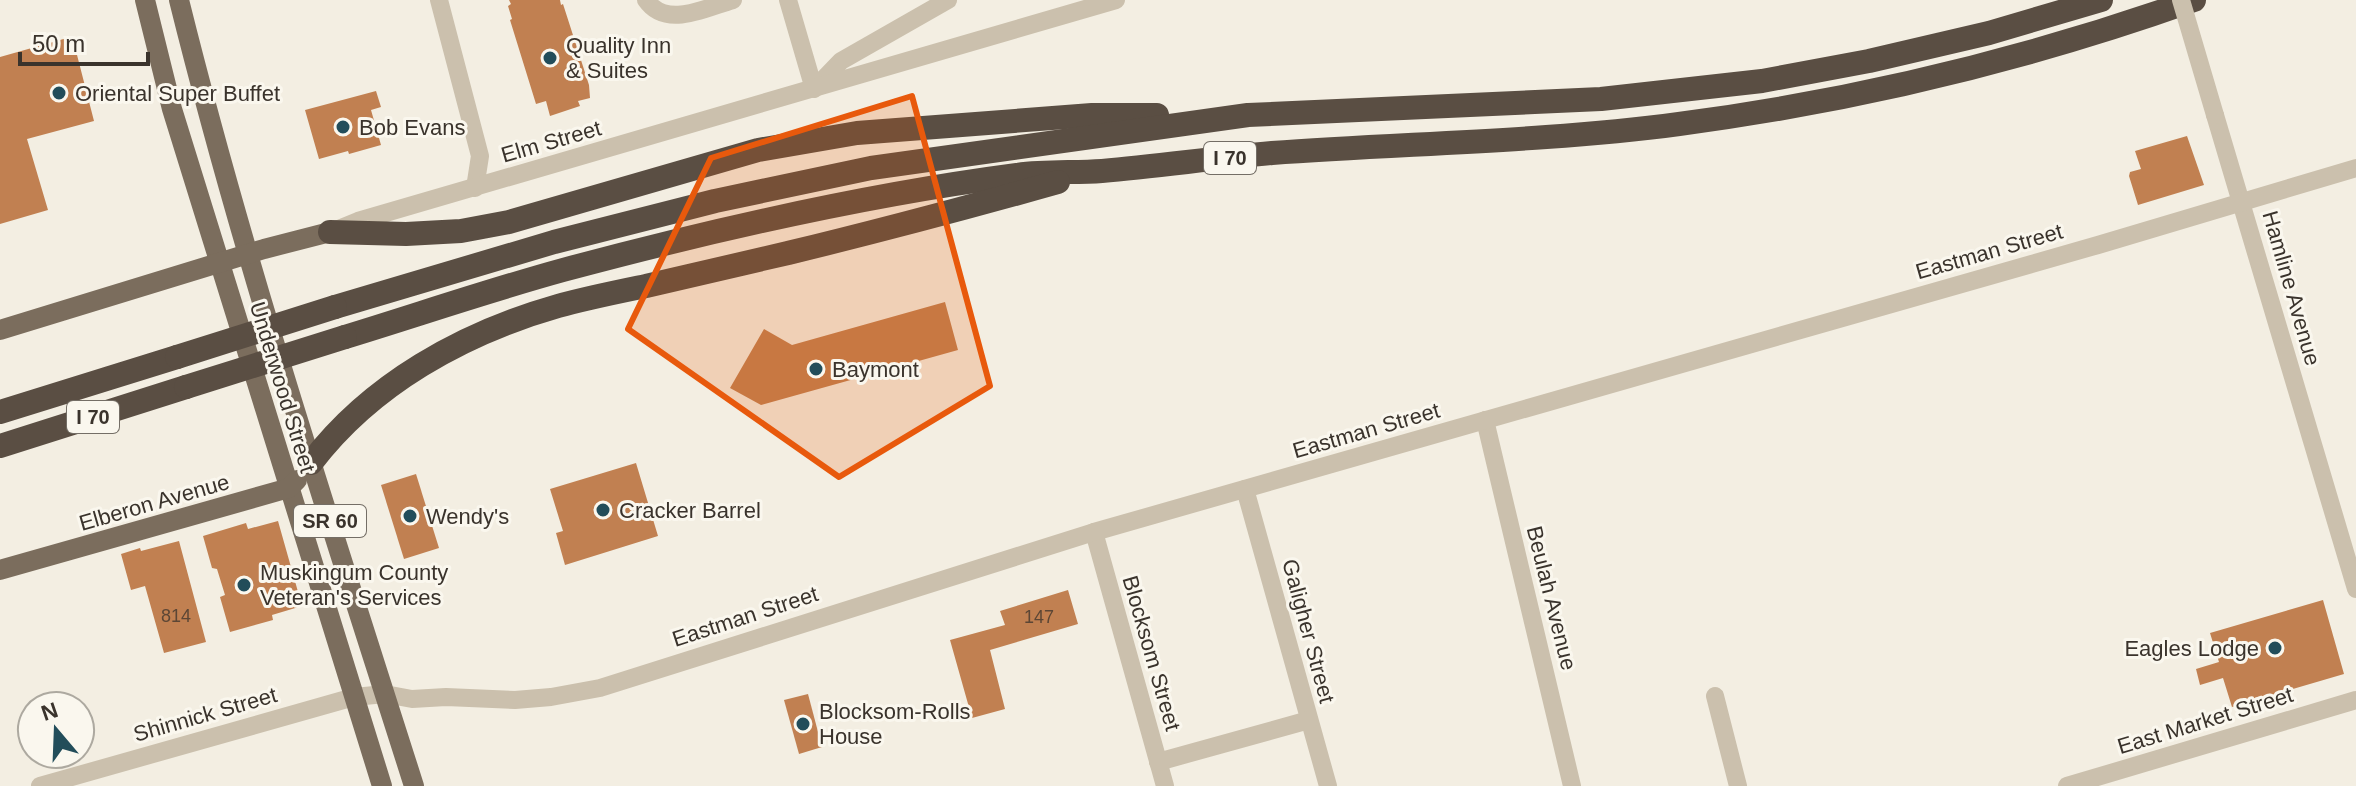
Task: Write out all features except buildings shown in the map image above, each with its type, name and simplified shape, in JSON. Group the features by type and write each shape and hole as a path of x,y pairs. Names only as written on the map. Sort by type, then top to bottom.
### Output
{"highway":[{"name":"I 70","path":"0,412 568,238 715,201 871,168 1248,115 1586,100 1762,81 1869,61 1989,33 2101,0"},
{"name":"I 70","path":"0,446 562,271 754,223 896,193 1008,176 1678,124 1828,100 1984,65 2122,25 2194,0"},
{"path":"330,232 406,234 461,231 509,222 758,150 857,133 1092,115 1248,115"},
{"path":"311,463 330,438 381,393 423,363 491,329 557,306 870,234 1101,171"}],"main road":[{"name":"Underwood Street","path":"145,0 172,109 382,786"},
{"name":"Underwood Street","path":"179,0 247,254 414,786"},
{"name":"Elm Street","path":"0,330 247,254 330,232"},
{"path":"289,488 311,463"},
{"name":"Elberon Avenue","path":"0,570 289,488"}],"street":[{"path":"439,0 480,156 475,188"},
{"path":"646,0 661,14 677,16 733,0"},
{"path":"788,0 814,89 841,61 948,0"},
{"name":"Elm Street","path":"330,232 358,221 1116,0"},
{"name":"Hamline Avenue","path":"2181,0 2356,589"},
{"name":"Eastman Street","path":"385,694 412,699 515,700 600,688 1094,532 2356,168"},
{"name":"Beulah Avenue","path":"1485,420 1572,786"},
{"name":"Galigher Street","path":"1245,489 1328,786"},
{"name":"Blocksom Street","path":"1094,532 1165,786"},
{"name":"Shinnick Street","path":"40,786 354,697 385,694"},
{"path":"1715,696 1738,786"},
{"name":"East Market Street","path":"2067,786 2356,700"},
{"path":"1158,762 1309,720"}],"highlighted area":[{"path":"912,96 990,386 839,477 628,329 711,158"}],"place":[{"name":"Quality Inn & Suites","path":"550,58"},
{"name":"Oriental Super Buffet","path":"59,93"},
{"name":"Bob Evans","path":"343,127"},
{"name":"Baymont","path":"816,369"},
{"name":"Cracker Barrel","path":"603,510"},
{"name":"Wendy's","path":"410,516"},
{"name":"Muskingum County Veteran's Services","path":"244,585"},
{"name":"Eagles Lodge","path":"2275,648"},
{"name":"Blocksom-Rolls House","path":"803,724"}]}
